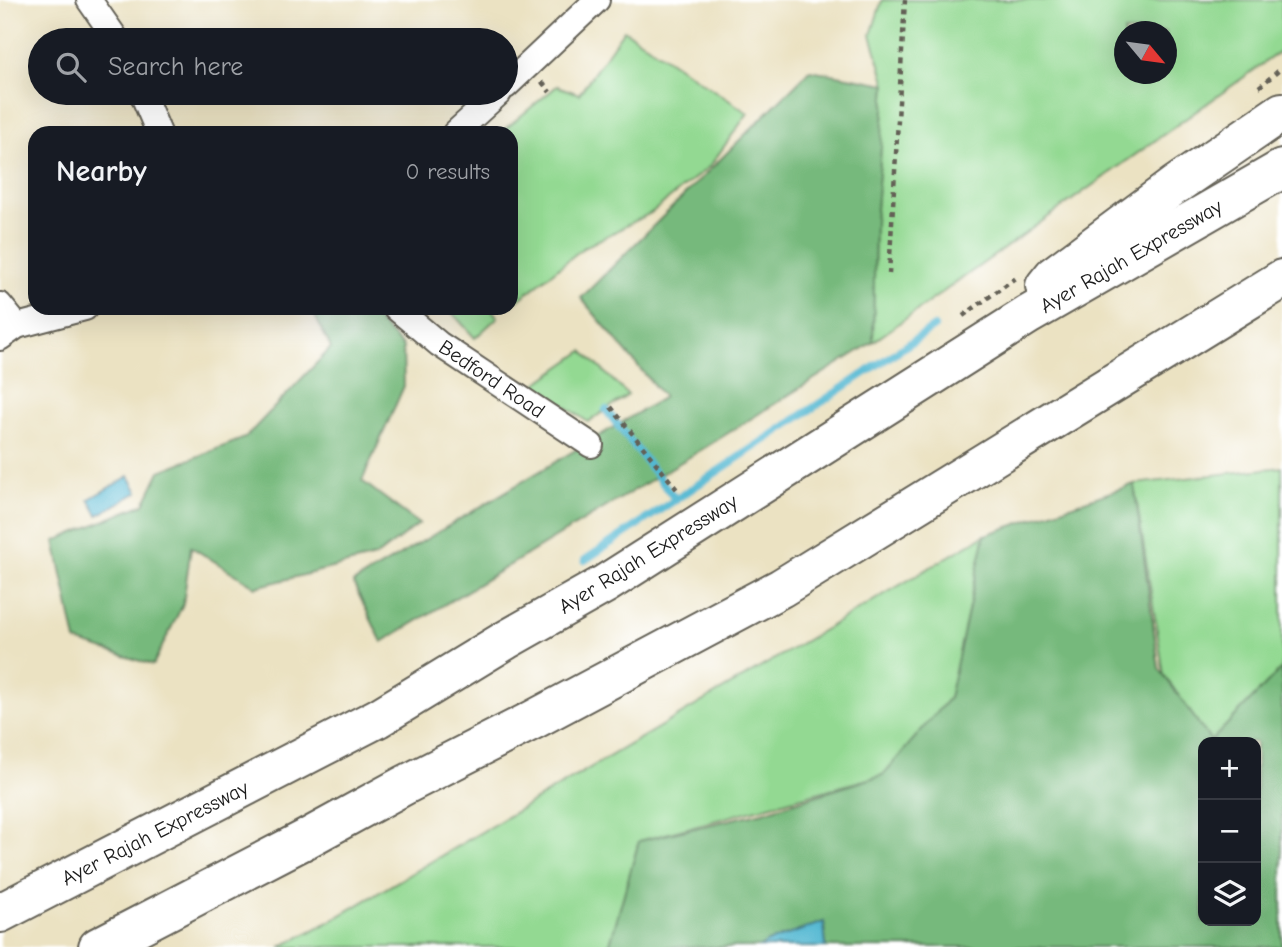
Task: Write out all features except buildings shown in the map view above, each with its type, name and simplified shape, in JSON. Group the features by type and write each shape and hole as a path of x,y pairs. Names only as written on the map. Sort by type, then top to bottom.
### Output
{"highway":[{"path":"1028,315 1053,276 1174,186 1266,103"},
{"name":"Ayer Rajah Expressway","path":"0,914 379,718 506,640 605,584 1028,315 1282,169"},
{"path":"98,947 781,588 1282,279"}],"street":[{"path":"89,0 109,28"},
{"path":"518,75 597,0"},
{"path":"147,105 156,126"},
{"path":"463,126 486,105"},
{"path":"0,305 8,332 63,315"},
{"name":"Bedford Road","path":"404,315 439,344 591,445"}],"path":[{"path":"889,274 905,0"},
{"path":"1266,103 1282,68"},
{"path":"962,317 1017,276"},
{"path":"611,407 679,492"}],"green space":[{"path":"882,0 1282,0 1282,50 873,342 875,222 886,84 871,35"},
{"path":"624,30 748,113 710,166 651,213 583,248 518,300 518,126 508,126 557,86 579,94"},
{"path":"810,70 886,84 875,222 873,342 706,447 382,642 353,583 664,397 581,298"},
{"path":"314,315 372,315 403,347 404,386 362,481 419,524 375,557 256,587 191,547 183,604 153,665 76,641 55,541 144,504 160,471 245,438 331,348"},
{"path":"454,315 496,315 498,317 475,338"},
{"path":"583,351 628,395 588,422 535,385"},
{"path":"1282,467 1282,668 1215,737 1208,737 1164,675 1134,484"},
{"path":"1134,484 1159,668 1208,737 1198,737 1198,926 1261,926 1261,737 1215,737 1282,668 1282,947 826,947 824,922 760,947 609,947 639,841 763,812 883,775 949,698 985,535"},
{"path":"985,535 949,699 883,775 639,841 609,947 280,947 327,923"}],"water":[{"path":"129,476 138,492 98,515 89,499"},
{"path":"824,922 826,947 760,947 768,942"}],"waterway":[{"path":"585,560 934,327"},
{"path":"606,410 676,500"}]}
